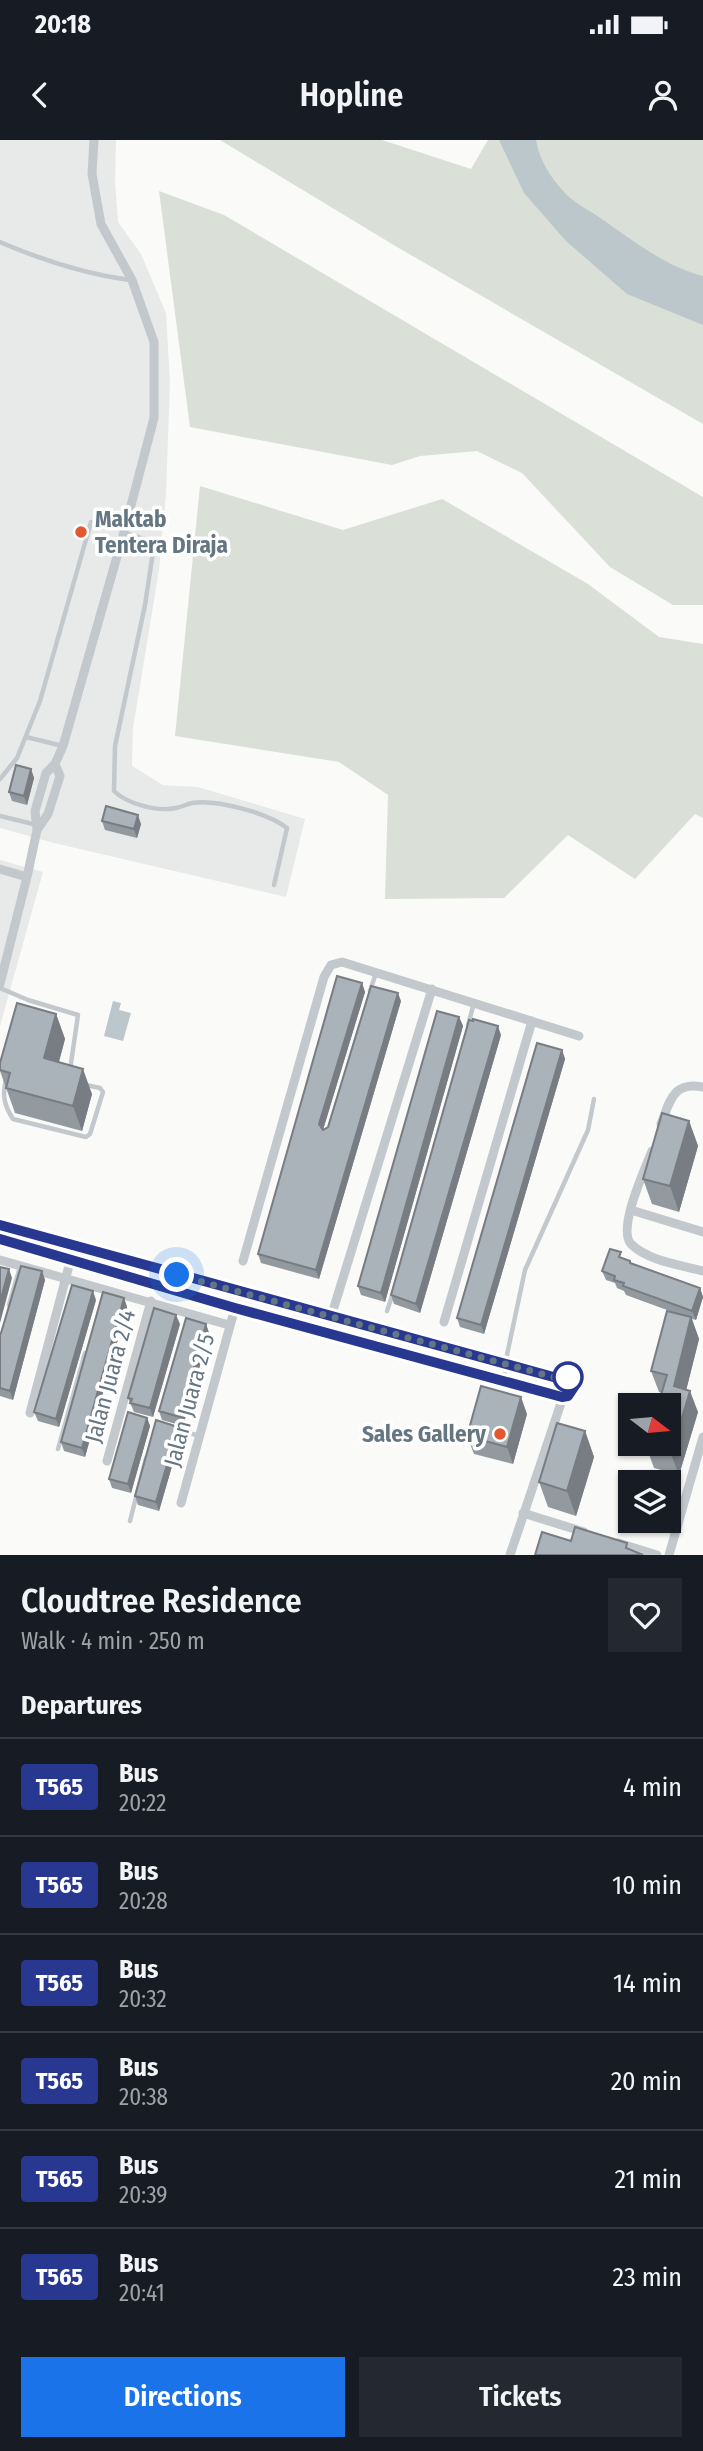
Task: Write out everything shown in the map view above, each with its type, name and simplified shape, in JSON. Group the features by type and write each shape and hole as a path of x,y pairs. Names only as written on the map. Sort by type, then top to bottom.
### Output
{"street":[{"path":"0,986 38,827 35,811 46,773 55,764 63,746 154,418 154,342 132,280 101,224 92,174 94,140"},
{"path":"38,827 48,814 60,776 55,764"},
{"path":"0,869 27,877"},
{"path":"243,1261 324,977 331,965 342,962 579,1036"},
{"path":"331,1317 432,989"},
{"path":"444,1322 532,1021"},
{"path":"703,1087 684,1086 670,1101 631,1210 626,1233 629,1243 642,1252 703,1271"},
{"path":"631,1210 703,1232"},
{"path":"0,1225 557,1378 568,1377 573,1381 572,1392 562,1397 235,1308 0,1238"},
{"path":"30,1413 74,1247"},
{"path":"0,1260 229,1325"},
{"name":"Jalan Juara 2/4","path":"107,1461 151,1301"},
{"name":"Jalan Juara 2/5","path":"181,1503 235,1308"},
{"path":"557,1378 553,1387 558,1396 562,1397"},
{"path":"510,1555 562,1397"},
{"path":"669,1555 703,1437"},
{"path":"523,1513 597,1536"},
{"path":"609,1540 657,1555"}],"lane":[{"path":"0,242 43,260 97,275 132,280"},
{"path":"0,779 17,758 26,737 55,655 91,522"},
{"path":"124,532 147,540 153,552 145,605 114,746 114,791 123,800 148,807 174,809 193,803 220,804 276,819 287,828 274,886"},
{"path":"26,737 63,746"},
{"path":"0,816 38,827"},
{"path":"368,998 376,972"},
{"path":"0,986 29,1000 78,1015 69,1068 72,1074"},
{"path":"25,1013 29,1000"},
{"path":"465,1036 475,1002"},
{"path":"7,1078 3,1091 6,1107 13,1119 86,1137 90,1134 103,1092 100,1088 84,1084"},
{"path":"505,1381 505,1364 525,1270 588,1130 594,1099"},
{"path":"7,1314 20,1266"},
{"path":"100,1302 104,1289"},
{"path":"387,1311 394,1289"},
{"path":"186,1324 189,1313"},
{"path":"58,1449 89,1342"},
{"path":"120,1413 132,1416"},
{"path":"167,1427 201,1436"},
{"path":"130,1521 149,1447"},
{"path":"619,1555 622,1544"}],"shaded area":[{"name":"Maktab Tentera Diraja","path":"0,140 116,140 118,222 141,254 166,313 170,382 166,493 159,570 133,728 132,766 163,785 198,787 305,819 286,897 0,828"},
{"path":"220,140 382,140 471,169 488,140 703,140 703,424 397,247"},
{"path":"499,140 536,140 546,168 559,187 572,199 662,259 703,276 703,325 627,294 566,241 524,193"},
{"path":"159,191 224,215 703,497 703,605 673,605 610,567 522,473 477,451 420,456 392,465 190,427"},
{"path":"200,486 343,530 442,499 588,584 659,637 703,644 703,818 695,814 635,879 568,835 504,898 385,899 388,795 339,762 175,736"},
{"path":"0,860 43,872 0,1026"},
{"path":"113,1001 121,1003 119,1010 131,1013 123,1041 104,1036"}],"building":[{"path":"16,765 31,769 24,796 9,792"},
{"path":"106,806 138,815 134,829 102,821"},
{"path":"337,976 362,983 319,1124 323,1130 328,1127 371,986 398,993 316,1270 258,1254"},
{"path":"17,1003 56,1014 44,1058 83,1069 73,1106 6,1088 10,1073 0,1070 0,1063"},
{"path":"437,1011 459,1017 381,1293 358,1286"},
{"path":"469,1020 498,1026 416,1304 391,1295"},
{"path":"537,1043 562,1050 481,1325 457,1318"},
{"path":"662,1113 689,1121 670,1186 643,1179"},
{"path":"610,1249 621,1252 619,1257 630,1263 700,1288 692,1311 623,1286 624,1283 614,1280 615,1276 602,1271"},
{"path":"21,1266 42,1271 10,1391 0,1388 0,1334"},
{"path":"0,1267 9,1269 0,1302"},
{"path":"72,1285 93,1291 56,1419 34,1412"},
{"path":"103,1292 124,1298 82,1448 61,1442"},
{"path":"154,1308 176,1315 150,1408 130,1403 132,1399 128,1398"},
{"path":"667,1311 691,1317 674,1386 690,1391 681,1421 681,1393 662,1393 667,1375 651,1371"},
{"path":"186,1318 206,1324 180,1417 159,1411"},
{"path":"481,1386 521,1397 507,1447 467,1436"},
{"path":"128,1412 147,1418 128,1484 109,1479"},
{"path":"156,1420 178,1427 156,1502 135,1496"},
{"path":"557,1423 585,1431 567,1491 539,1482"},
{"path":"575,1527 627,1543 626,1548 643,1555 535,1555 542,1532 571,1541"}],"bus line":[{"name":"T565","path":"0,1225 557,1378 568,1377 573,1381 574,1387 568,1396 562,1397 235,1308 0,1239"}],"place":[{"name":"Maktab Tentera Diraja","path":"81,532"},
{"name":"Sales Gallery","path":"500,1434"}],"route":[{"path":"177,1275 557,1378 568,1377"}]}
